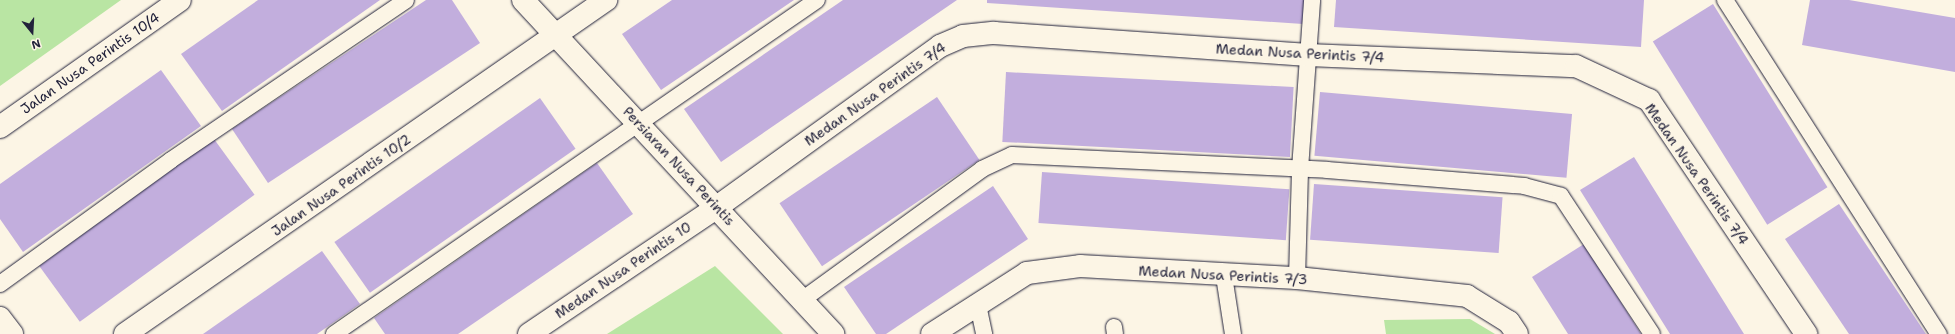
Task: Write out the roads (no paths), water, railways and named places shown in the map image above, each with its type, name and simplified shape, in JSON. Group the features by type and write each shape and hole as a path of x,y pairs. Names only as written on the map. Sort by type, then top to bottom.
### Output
{"street":[{"name":"Jalan Nusa Perintis 10/4","path":"0,127 180,0"},
{"name":"Persiaran Nusa Perintis","path":"523,0 717,207 832,334"},
{"name":"Jalan Nusa Perintis 10/2","path":"125,334 606,0"},
{"name":"Medan Nusa Perintis 7/4","path":"717,207 940,46 963,36 994,33 1308,55 1576,66 1649,100 1806,334"},
{"name":"Medan Nusa Perintis 10","path":"529,334 717,207"},
{"name":"Medan Nusa Perintis 7/3","path":"932,334 1027,273 1080,266 1224,276 1296,278 1467,296 1509,322 1517,334"},
{"path":"0,318 12,334"}],"lane":[{"path":"0,284 171,160 406,0"},
{"path":"334,334 817,0"},
{"path":"1296,278 1300,169 1312,0"},
{"path":"1726,0 1939,334"},
{"path":"802,300 982,169 1012,155 1300,169 1524,186 1562,196 1652,334"},
{"path":"1224,276 1233,334"},
{"path":"978,305 984,334"}]}
